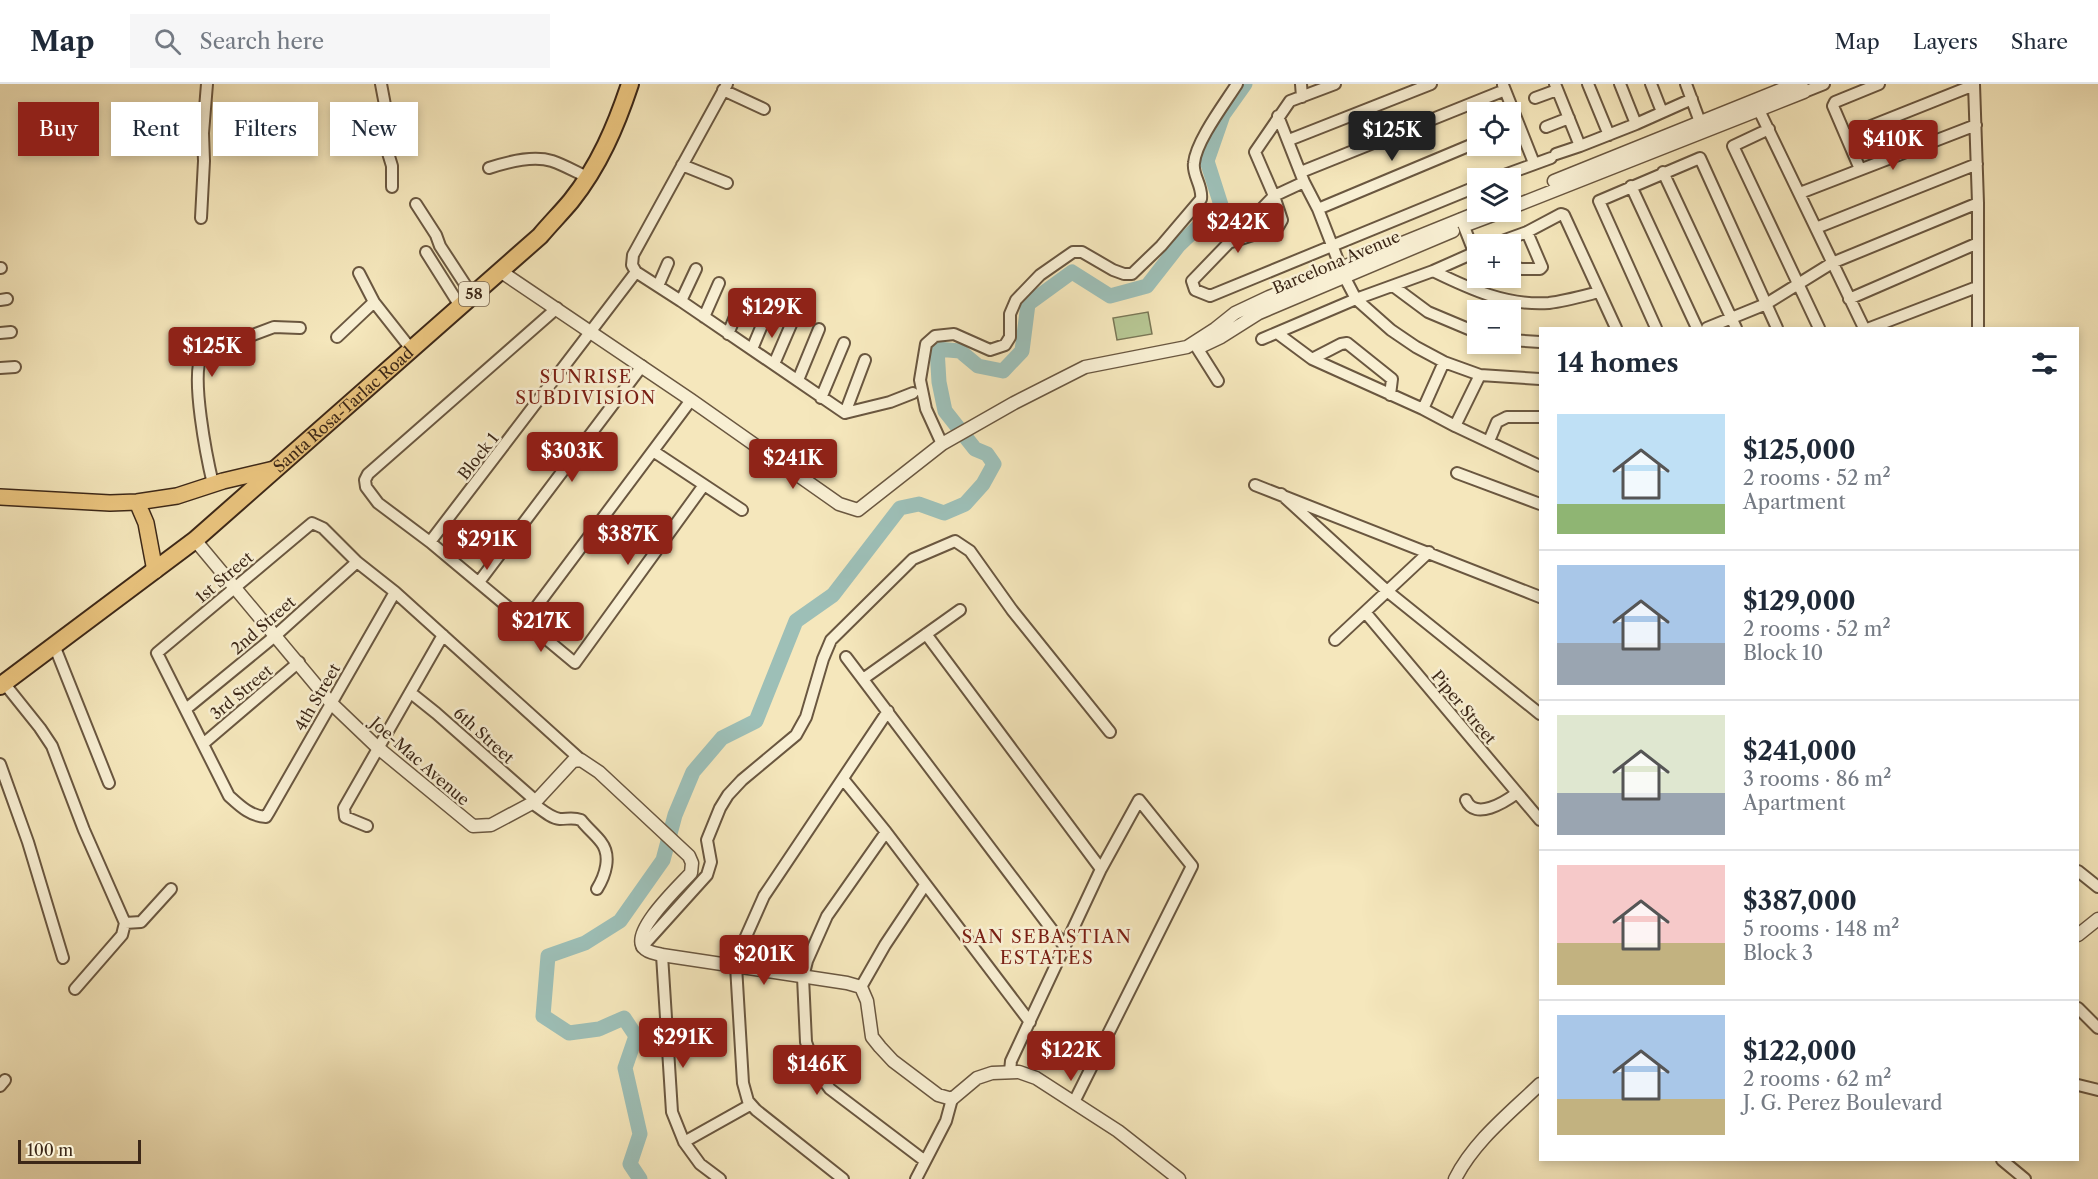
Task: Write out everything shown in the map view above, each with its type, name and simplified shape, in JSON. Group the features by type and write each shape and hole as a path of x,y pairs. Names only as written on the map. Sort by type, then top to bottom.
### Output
{"highway":[{"name":"Santa Rosa-Tarlac Road","path":"2,685 195,540 540,236 572,200 598,161 620,115 630,84"}],"main road":[{"path":"0,497 110,503 137,502 177,496 213,484 274,469"},
{"path":"137,502 146,523 155,571"}],"street":[{"path":"201,218 203,133 207,84"},
{"path":"381,84 393,187"},
{"path":"945,442 926,409 920,380 926,344 935,336 954,334 990,350 1005,345 1010,337 1010,314 1016,300 1040,275 1073,252 1082,252 1124,274 1132,273 1161,246 1201,199 1202,190 1193,165 1197,149 1238,84"},
{"path":"1301,84 1302,97"},
{"path":"1229,243 1278,227 1282,220 1255,152 1290,101 1335,84"},
{"path":"1289,140 1431,84"},
{"path":"1588,84 1609,135"},
{"path":"1620,84 1636,124"},
{"path":"1651,84 1662,112"},
{"path":"1686,84 1700,123"},
{"path":"1521,203 1800,87 1824,84"},
{"path":"1860,169 1833,104 1879,84"},
{"path":"1846,136 1974,84 1978,203 1977,327"},
{"path":"764,109 725,87 633,255 632,265 636,272 845,413 890,402 913,393"},
{"path":"1467,190 1210,296 1195,290 1192,280 1274,196 1303,177 1504,87 1508,102"},
{"path":"1535,98 1556,87 1580,146"},
{"path":"1521,168 1609,135 1692,99"},
{"path":"1521,195 1700,123 1757,105"},
{"path":"1757,105 1863,327"},
{"path":"1278,116 1342,271 1356,299 1391,330 1444,362 1480,375 1539,379"},
{"path":"1546,127 1569,118"},
{"path":"1800,193 1976,125"},
{"path":"1768,129 1733,146 1819,327"},
{"path":"1521,138 1534,163"},
{"path":"1318,209 1467,147"},
{"path":"1656,327 1599,204 1601,198 1700,158 1777,327"},
{"path":"489,168 506,163 539,159 551,161 587,177"},
{"path":"1816,228 1977,164"},
{"path":"682,165 727,183"},
{"path":"1663,172 1736,327"},
{"path":"1630,186 1697,327"},
{"path":"1709,327 1766,304 1832,264 1978,203"},
{"path":"416,204 436,235 466,301"},
{"path":"1521,234 1561,214 1564,215 1599,292 1612,327"},
{"name":"Barcelona Avenue","path":"1463,222 1467,220"},
{"name":"Barcelona Avenue","path":"691,400 839,504 858,510 945,442 1014,403 1069,376 1095,365 1193,346 1218,333 1235,313 1467,221"},
{"path":"1463,222 1468,234"},
{"path":"1521,269 1542,267 1527,232"},
{"path":"1849,299 1978,243"},
{"path":"426,252 466,301"},
{"path":"1262,339 1467,256"},
{"path":"658,286 668,263"},
{"path":"681,301 696,269"},
{"path":"500,271 691,400 525,622"},
{"path":"1433,271 1495,298 1522,302 1549,303 1599,292"},
{"name":"Block 1","path":"430,542 636,272"},
{"path":"359,273 374,302 411,349"},
{"path":"704,317 719,283"},
{"path":"1393,286 1428,312 1467,328"},
{"path":"1873,327 1977,287"},
{"path":"728,334 743,297"},
{"path":"337,337 374,302"},
{"path":"557,308 368,474 365,480 366,487 378,503 430,542 576,663 704,485"},
{"path":"753,349 765,318"},
{"path":"774,364 793,320"},
{"path":"213,484 204,445 198,374 199,359 202,354 274,327 300,328"},
{"path":"798,380 819,329"},
{"path":"1277,333 1312,359 1423,409 1539,465"},
{"path":"1521,341 1539,342"},
{"path":"821,398 844,343"},
{"path":"1312,359 1347,343 1392,379 1390,395"},
{"path":"1193,346 1218,381"},
{"path":"845,413 865,360"},
{"path":"1423,409 1444,362"},
{"path":"479,582 642,366"},
{"path":"0,368 15,367"},
{"path":"1455,426 1480,375"},
{"path":"1489,441 1497,422 1507,417 1539,417"},
{"path":"653,451 742,510"},
{"path":"1526,458 1539,457"},
{"path":"1457,473 1539,504"},
{"path":"1256,485 1539,597"},
{"path":"1281,494 1386,591 1539,713"},
{"name":"1st Street","path":"186,709 157,653 310,524 323,528 357,562"},
{"name":"Joe-Mac Avenue","path":"195,540 331,703 378,747 473,826 491,825 534,802 573,761 581,760"},
{"path":"642,946 707,875 711,862 707,840 728,795 742,780 796,735 806,717 831,640 855,619 913,559 955,542 970,551 1012,610 1110,732"},
{"path":"1335,640 1429,552"},
{"path":"357,562 395,592 581,760 600,772 689,856 692,863 691,873 646,925 641,939 642,946 662,955 861,987"},
{"name":"2nd Street","path":"186,709 275,636 357,562"},
{"name":"4th Street","path":"203,744 229,796 242,808 255,815 266,817 395,592"},
{"path":"863,679 960,610"},
{"name":"Piper Street","path":"1365,612 1539,819"},
{"path":"926,634 1101,869"},
{"path":"367,826 345,817 344,807 443,635"},
{"path":"54,645 109,783"},
{"path":"846,657 1065,947"},
{"name":"3rd Street","path":"203,744 299,662"},
{"path":"2,685 40,728 52,746 84,830 125,922 122,935 75,989"},
{"name":"6th Street","path":"411,693 453,727 553,817 581,820 603,844 607,859 605,875 597,889"},
{"path":"186,709 203,744"},
{"path":"843,1179 750,1105 743,1083 736,966 740,950 764,896 888,711"},
{"path":"0,764 28,842 63,958"},
{"path":"843,779 1030,1022"},
{"path":"1466,800 1468,805 1474,809 1483,809 1506,802 1517,793"},
{"path":"1010,1071 1011,1061 1101,869 1139,800 1192,866 1074,1102"},
{"path":"886,832 827,916 807,961 803,977 806,1042 816,1070 830,1089 925,1161"},
{"path":"2079,872 2098,887"},
{"path":"861,987 885,945 925,885"},
{"path":"125,922 141,922 171,889"},
{"path":"2079,934 2098,919"},
{"path":"662,955 672,1112 684,1142 700,1164 720,1179"},
{"path":"861,987 867,1001 872,1036 880,1047 894,1061 938,1095 952,1099"},
{"path":"2079,1009 2098,1028"},
{"path":"916,1179 946,1121 952,1099 977,1077 1010,1071 1036,1078 1074,1102 1140,1146 1179,1179"},
{"path":"1455,1179 1463,1163 1479,1144 1539,1085"},
{"path":"2079,1085 2098,1090"},
{"path":"684,1142 750,1105"},
{"path":"2003,1161 2025,1179"}],"green space":[{"path":"1148,312 1152,334 1117,340 1113,318"}],"waterway":[{"path":"640,1179 630,1164 640,1134 625,1068 636,1036 624,1018 599,1029 569,1033 543,1016 548,956 585,943 620,921 663,860 675,815 693,772 722,738 756,721 796,621 833,595 900,508 919,504 944,513 965,504 983,484 994,464 987,454 975,449 945,411 939,382 937,349 960,351 978,366 1003,371 1022,351 1028,304 1072,272 1110,296 1147,286 1179,245 1221,205 1207,161 1223,115 1245,84"}],"district":[{"name":"SUNRISE SUBDIVISION","path":"586,387"},
{"name":"SAN SEBASTIAN ESTATES","path":"1047,947"}]}
